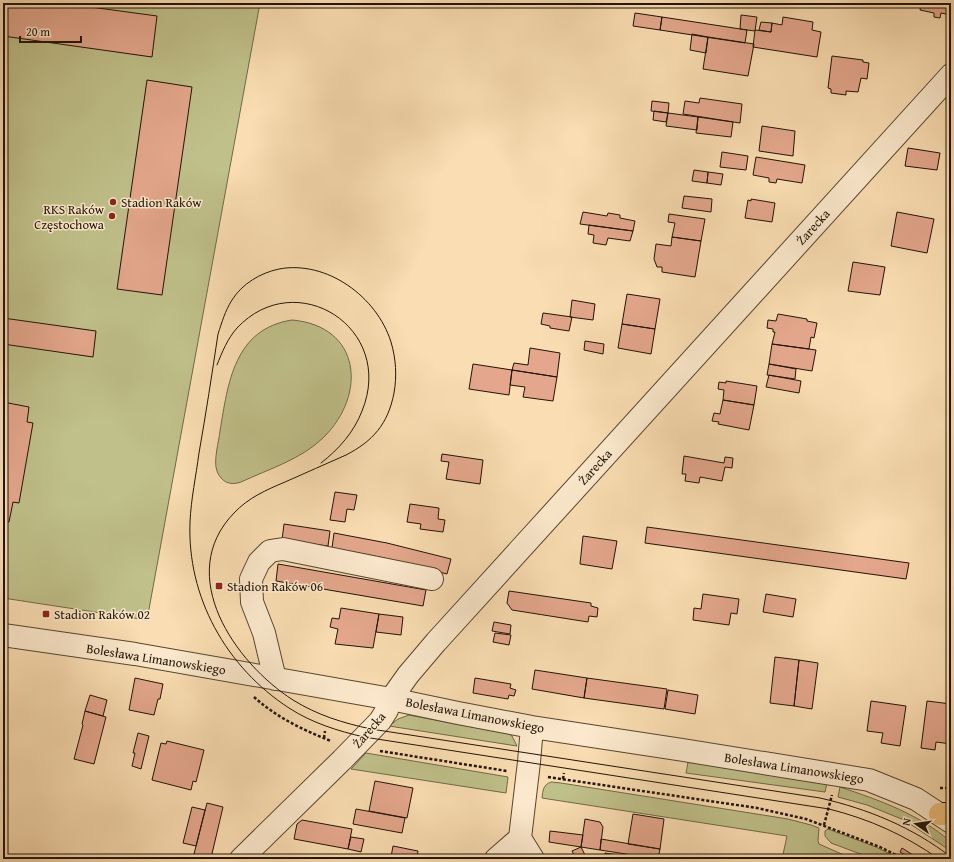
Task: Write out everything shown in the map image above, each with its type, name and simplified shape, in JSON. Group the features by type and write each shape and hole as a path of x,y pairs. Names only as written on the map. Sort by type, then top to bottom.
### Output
{"street":[{"name":"Żarecka","path":"241,859 380,721 387,710 391,698 436,642 951,75"},
{"path":"275,679 264,633 252,602 251,579 259,562 270,551 283,549 432,579"},
{"name":"Bolesława Limanowskiego","path":"3,635 135,654 391,698 532,727 869,780 916,799 947,817"},
{"path":"532,727 520,838 532,859"},
{"path":"496,859 520,838"}],"path":[{"path":"253,696 291,723 336,742"},
{"path":"324,738 325,731"},
{"path":"379,751 509,771"},
{"path":"563,779 564,773"},
{"path":"544,776 757,808 806,819 880,846 904,859"}],"green space":[{"name":"RKS Raków Częstochowa","path":"3,3 260,3 147,620 3,598"},
{"path":"292,320 315,325 332,335 344,348 350,365 351,383 347,401 338,420 324,437 315,445 285,463 241,482 233,484 226,482 221,478 217,471 216,457 226,395 237,361 246,346 257,334 273,325"},
{"path":"409,715 509,734 512,736 517,746 389,726 398,719"},
{"path":"366,753 508,777 506,793 351,769"},
{"path":"688,762 827,783 825,792 686,773"},
{"path":"551,782 788,819 819,828 819,844 853,859 782,859 787,836 542,798 545,786"},
{"path":"840,787 884,803 926,823 951,842 951,851 904,820 867,805 838,797"},
{"path":"828,829 876,847 900,859 874,859 831,843 825,836 825,831"}],"building":[{"path":"3,3 61,3 157,16 152,57 3,36"},
{"path":"921,3 951,3 951,15 941,13 940,18 934,17 934,13 920,10"},
{"path":"635,13 662,17 660,30 633,26"},
{"path":"741,15 757,17 755,31 740,29"},
{"path":"662,17 747,30 745,43 660,30"},
{"path":"783,17 813,22 812,30 821,32 817,57 753,47 755,30 771,32 772,23 782,25"},
{"path":"761,22 772,23 771,32 759,30"},
{"path":"692,34 708,37 706,53 690,50"},
{"path":"708,37 754,44 748,76 703,69"},
{"path":"832,56 863,60 863,62 869,63 867,79 861,78 858,92 846,91 846,95 831,93 831,89 828,88"},
{"path":"147,80 192,87 162,295 117,289"},
{"path":"700,98 742,104 740,123 683,114 685,101 699,103"},
{"path":"652,101 669,103 668,113 651,111"},
{"path":"654,111 668,113 666,122 653,120"},
{"path":"668,113 698,117 697,130 666,126"},
{"path":"698,117 733,122 731,137 696,133"},
{"path":"762,126 795,131 793,156 759,151"},
{"path":"908,148 940,153 937,170 905,166"},
{"path":"722,152 748,156 746,170 720,167"},
{"path":"756,157 805,165 802,183 777,179 776,183 769,182 769,178 753,175"},
{"path":"694,170 708,172 707,183 692,181"},
{"path":"708,172 723,174 721,185 707,183"},
{"path":"684,196 712,199 711,212 682,208"},
{"path":"751,199 775,203 772,222 745,218 748,200 751,201"},
{"path":"583,212 607,216 608,213 620,215 620,218 635,221 633,231 580,224"},
{"path":"897,212 934,219 927,253 891,246"},
{"path":"669,214 705,219 701,241 672,237 675,223 668,222"},
{"path":"589,225 633,231 630,241 608,238 606,245 593,243 594,235 588,234"},
{"path":"672,237 701,241 695,277 662,272 662,267 657,267 654,259 656,244 671,246"},
{"path":"853,262 885,267 880,295 848,291"},
{"path":"627,294 660,299 655,329 622,324"},
{"path":"572,300 595,304 593,320 570,317"},
{"path":"543,313 572,317 569,331 550,328 550,326 541,324"},
{"path":"778,314 807,319 807,321 817,323 814,338 811,337 809,349 772,344 775,332 773,332 773,329 767,328 768,320 776,321"},
{"path":"3,318 96,331 93,357 3,344"},
{"path":"622,324 655,329 651,354 618,348"},
{"path":"585,341 604,344 603,354 584,350"},
{"path":"772,344 816,350 812,371 769,364"},
{"path":"530,348 560,353 557,377 512,370 514,363 528,365"},
{"path":"473,364 512,370 509,395 469,389"},
{"path":"769,364 796,369 795,379 767,375"},
{"path":"512,370 557,377 553,401 523,397 525,387 510,385"},
{"path":"769,375 801,381 799,393 766,387"},
{"path":"726,381 757,386 754,405 723,400 724,390 718,389 719,382 726,383"},
{"path":"723,400 754,405 749,430 718,424 719,422 712,421 714,413 720,414"},
{"path":"3,402 29,407 27,422 33,423 19,503 13,502 9,522 3,521"},
{"path":"442,454 483,460 480,484 446,479 449,462 441,461"},
{"path":"684,456 724,463 725,457 733,458 732,468 725,467 722,481 700,477 699,483 685,481 686,474 682,474"},
{"path":"335,492 357,495 354,510 347,509 345,522 330,520"},
{"path":"410,504 439,508 438,519 445,520 443,532 420,529 421,524 407,522"},
{"path":"284,524 330,531 328,546 282,540"},
{"path":"647,527 909,563 906,579 645,543"},
{"path":"334,533 387,543 451,559 447,574 384,558 332,548"},
{"path":"583,536 617,541 612,569 580,564"},
{"path":"278,564 426,590 423,606 276,581"},
{"path":"509,591 591,603 591,606 598,608 597,617 589,616 588,622 512,610 507,603"},
{"path":"703,594 739,599 737,614 731,613 729,625 693,620 694,608 701,609"},
{"path":"766,594 796,599 793,617 763,612"},
{"path":"341,608 379,614 373,648 335,644 338,629 330,627 332,618 339,619"},
{"path":"379,614 403,617 401,635 376,632"},
{"path":"494,622 511,625 510,634 492,631"},
{"path":"495,633 511,635 509,645 493,642"},
{"path":"775,657 799,660 794,706 770,703"},
{"path":"799,660 818,663 812,709 794,706"},
{"path":"535,670 587,678 584,698 532,689"},
{"path":"135,678 163,684 160,699 158,699 154,715 129,710"},
{"path":"475,678 511,684 510,688 516,690 514,696 509,695 508,699 473,693"},
{"path":"587,678 667,689 664,709 584,698"},
{"path":"668,690 698,695 695,714 665,709"},
{"path":"90,695 107,700 103,716 85,711"},
{"path":"871,701 906,706 900,746 881,743 883,733 867,731"},
{"path":"927,701 951,704 951,744 936,742 935,750 921,748"},
{"path":"85,711 106,717 94,764 74,759"},
{"path":"138,733 149,736 141,769 132,766 135,753 133,753"},
{"path":"167,741 204,750 196,782 193,781 191,790 152,780 161,743 166,744"},
{"path":"375,781 413,788 407,818 369,811"},
{"path":"207,803 223,807 211,858 194,854"},
{"path":"192,807 205,810 196,846 183,843"},
{"path":"356,809 405,818 402,833 353,824"},
{"path":"633,814 664,819 660,849 628,844"},
{"path":"585,819 600,822 603,827 600,850 581,847"},
{"path":"302,820 352,829 348,849 294,839 297,824"},
{"path":"550,831 583,835 581,847 549,842"},
{"path":"351,837 364,839 361,852 348,849"},
{"path":"601,839 660,849 658,859 600,850"},
{"path":"393,846 418,851 417,859 391,857"},
{"path":"581,847 587,859 568,858 574,855 572,851"},
{"path":"902,848 913,855 911,858 900,852"},
{"path":"605,853 642,859 604,859"}],"tram line":[{"path":"939,859 900,835 872,823 829,809 364,737 335,729 307,718 289,708 267,691 247,672 229,651 215,628 203,603 195,577 191,550 191,505 218,334 227,308 236,294 246,284 258,276 279,269 297,268 315,270 332,276 348,285 374,310 384,326 391,342 396,368 394,393 388,414 378,430 364,444 346,455 271,488 251,499 234,513 217,537 210,563 211,590 219,616 233,641 251,664 271,684 293,700 311,710 340,721 371,729 838,802 889,820 921,837 951,857"},
{"path":"217,365 223,350 237,328 261,310 286,303 311,305 334,315 353,332 365,354 369,381 362,411 355,426 345,440 321,463"}],"place":[{"name":"Stadion Raków","path":"113,202"},
{"name":"RKS Raków Częstochowa","path":"112,216"},
{"name":"Stadion Raków 06","path":"219,586"},
{"name":"Stadion Raków 02","path":"46,614"}]}
